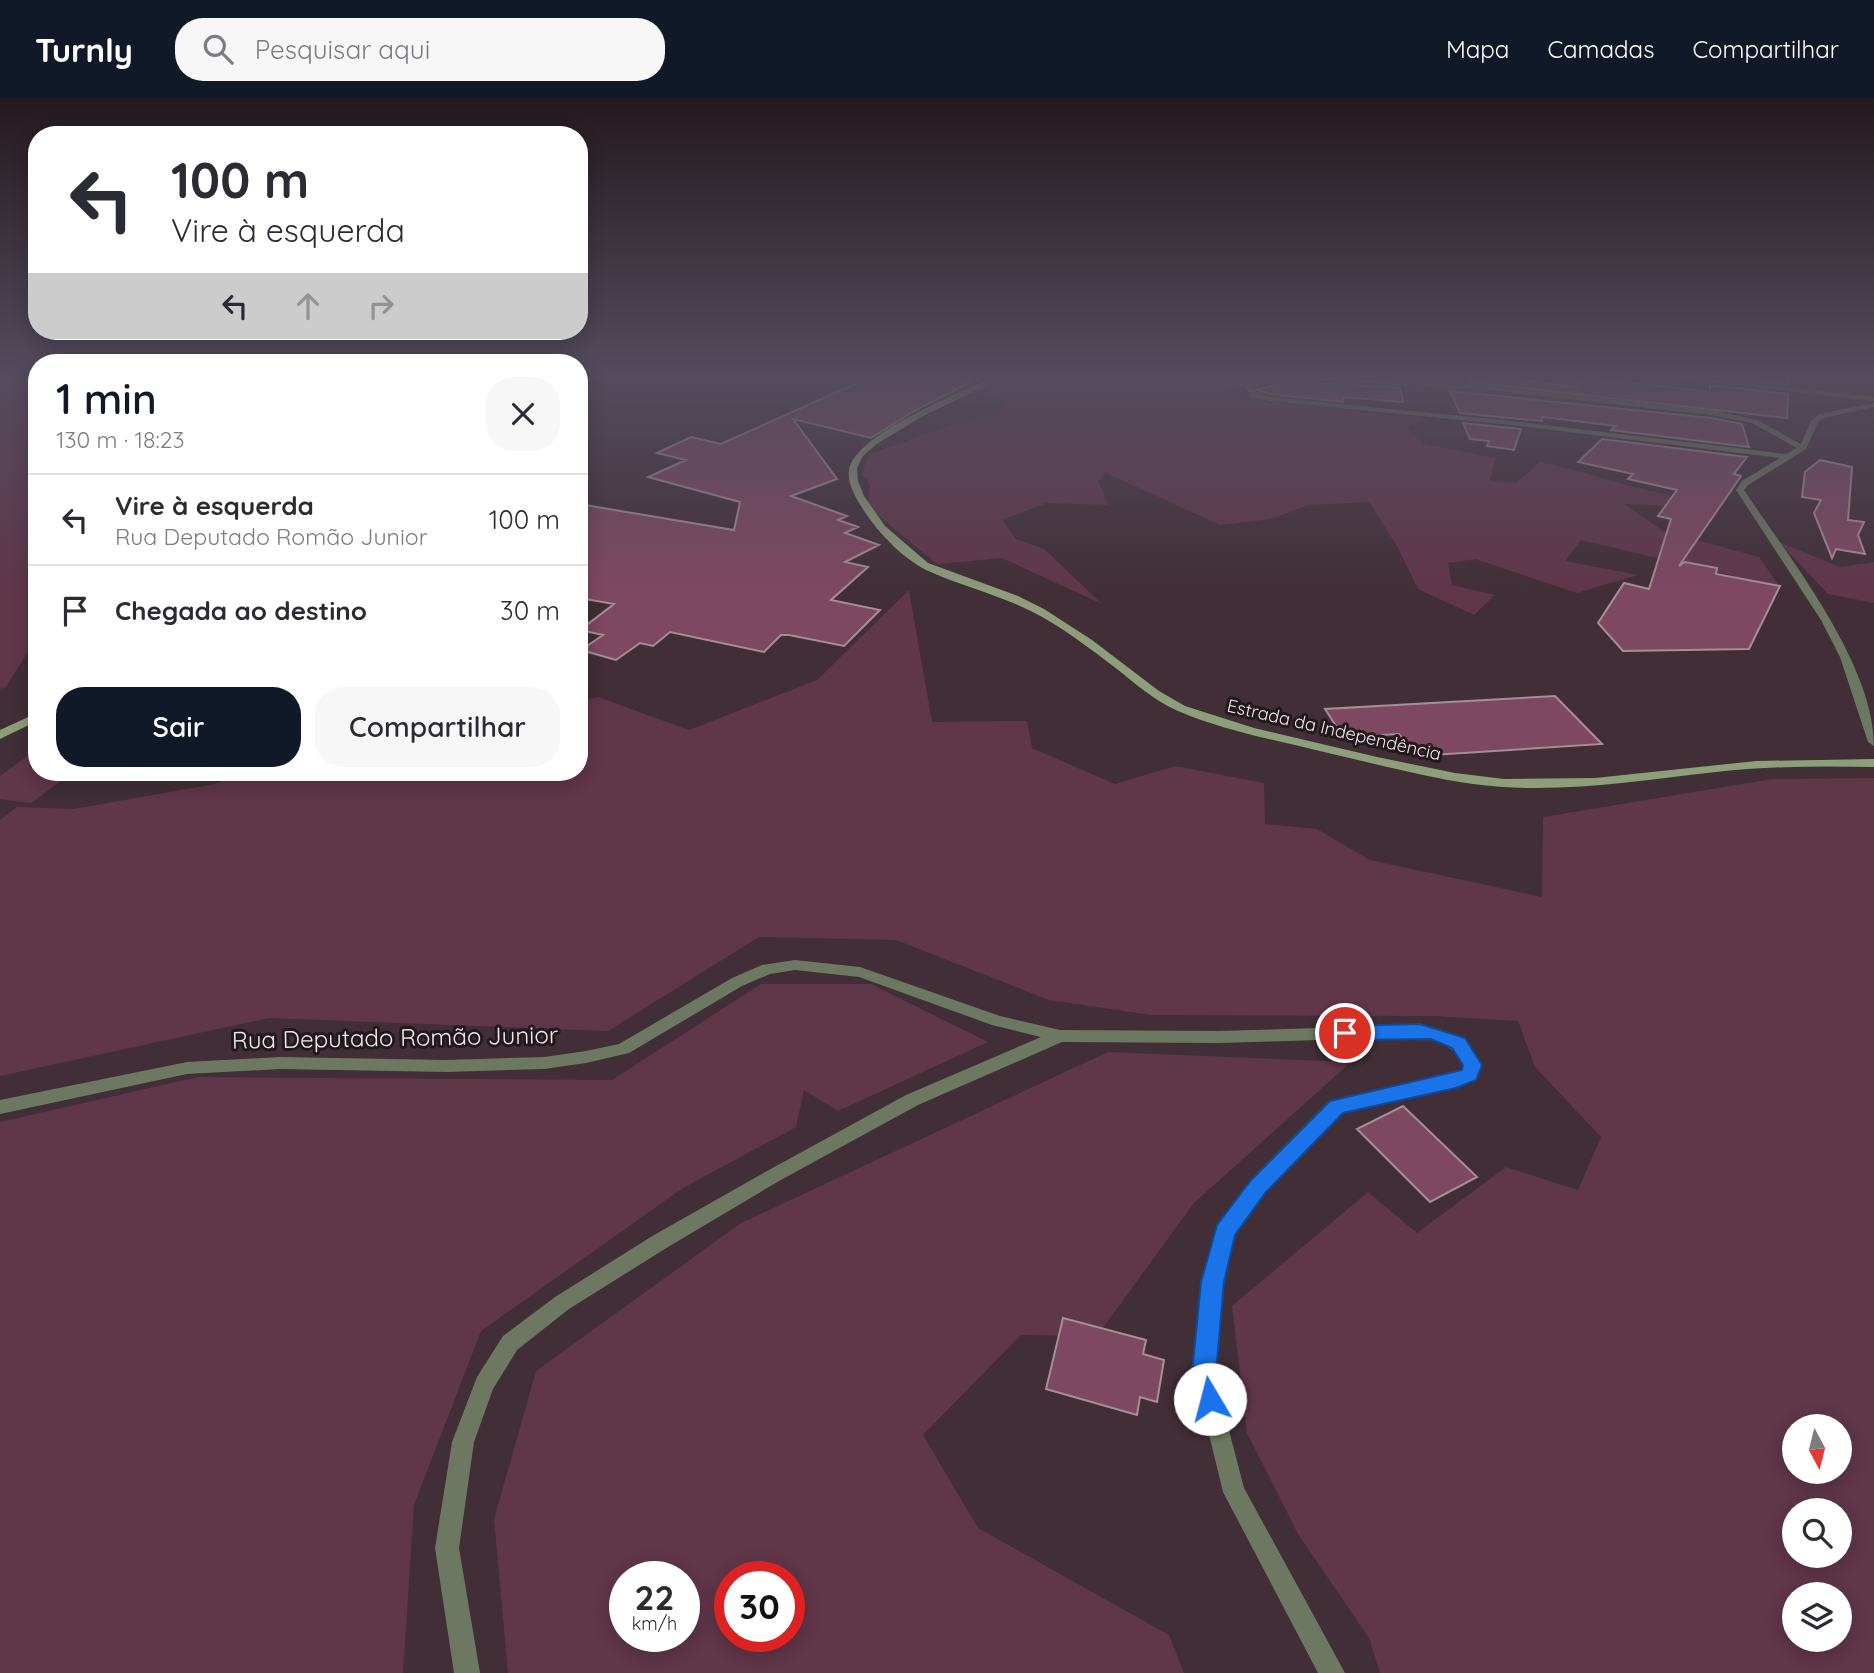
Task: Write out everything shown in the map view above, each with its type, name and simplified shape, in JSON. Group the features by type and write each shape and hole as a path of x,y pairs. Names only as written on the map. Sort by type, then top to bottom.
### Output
{"street":[{"name":"Estrada da Independência","path":"869,448 854,463 852,482 859,498 866,511 928,567 989,588 1040,611 1115,662 1156,695 1179,707 1260,734 1380,762 1475,780 1513,784 1591,782 1793,762 1874,763"},
{"path":"1714,448 1784,456"},
{"path":"1802,448 1745,482 1740,490 1826,620 1845,657 1874,742"},
{"path":"0,735 28,721"},
{"name":"Rua Deputado Romão Junior","path":"0,1107 187,1068 280,1063 447,1066 544,1063 586,1057 623,1049 737,982 767,970 794,965 860,972 998,1021 1060,1036 1219,1037 1420,1031 1458,1043 1473,1065 1470,1074 1456,1080 1337,1107 1259,1186 1225,1231 1213,1282 1204,1373 1234,1492 1332,1673"},
{"path":"467,1673 447,1548 463,1442 484,1384 510,1343 562,1303 773,1176 912,1100 1060,1036"}],"shaded area":[{"path":"0,448 28,448 28,652 6,687 0,689"},
{"path":"888,448 1442,448 1495,458 1490,481 1516,483 1540,462 1670,495 1674,506 1625,504 1663,531 1759,557 1780,587 1581,540 1565,561 1638,575 1577,593 1476,559 1448,563 1452,585 1495,595 1474,615 1418,589 1397,546 1369,502 1307,505 1272,519 1220,525 1106,473 1098,481 1108,505 1047,503 1002,520 1016,539 1044,549 1102,604 1002,558 937,564 868,507 870,486 867,477 860,476 870,454"},
{"path":"1779,542 1840,567 1874,562 1874,603 1828,594"},
{"path":"909,590 932,722 1027,721 1032,748 1115,784 1175,766 1264,783 1265,824 1317,829 1370,860 1542,897 1543,817 1772,779 1874,778 1874,1673 1380,1673 1369,1638 1298,1534 1247,1433 1232,1306 1368,1192 1417,1233 1506,1167 1578,1190 1601,1137 1535,1067 1518,1021 1434,1016 1151,1015 1049,1000 896,940 759,937 608,1031 269,1018 0,1076 0,820 17,807 73,809 224,781 588,781 588,700 598,697 689,730 817,680"},
{"path":"28,756 28,781 61,781 31,803 0,799 0,776"},
{"path":"761,984 871,984 988,1042 838,1111 804,1090 796,1127 683,1188 481,1331 414,1505 403,1673 0,1673 0,1122 198,1077 612,1080"},
{"path":"1108,1052 1351,1062 1194,1203 1097,1336 1021,1335 923,1435 978,1528 1169,1635 1184,1673 508,1673 494,1519 536,1371 741,1223"}],"building":[{"path":"669,448 814,448 837,479 791,496 847,516 838,520 858,527 845,533 879,545 845,562 868,567 831,600 880,610 844,646 781,635 764,652 670,632 653,646 640,643 616,660 588,652 588,645 603,635 588,632 588,624 614,604 588,600 588,506 734,530 740,502 648,477 686,460 657,453"},
{"path":"1593,448 1670,448 1747,457 1734,474 1741,476 1679,566 1685,562 1717,568 1716,574 1780,586 1749,649 1623,651 1598,623 1624,583 1649,589 1671,519 1658,516 1677,490 1628,479 1633,474 1578,462"},
{"path":"1820,460 1852,467 1848,520 1864,522 1858,535 1865,554 1836,549 1832,558 1814,513 1821,500 1802,497 1805,472"},
{"path":"1555,696 1602,744 1416,756 1399,734 1343,737 1325,709"},
{"path":"1403,1106 1477,1177 1430,1202 1357,1129"},
{"path":"1063,1318 1146,1340 1143,1354 1164,1360 1157,1402 1140,1397 1137,1415 1046,1389"}],"route":[{"path":"1210,1399 1204,1373 1213,1282 1225,1231 1259,1186 1337,1107 1456,1080 1470,1074 1473,1065 1468,1053 1458,1043 1434,1033 1345,1033"}]}
